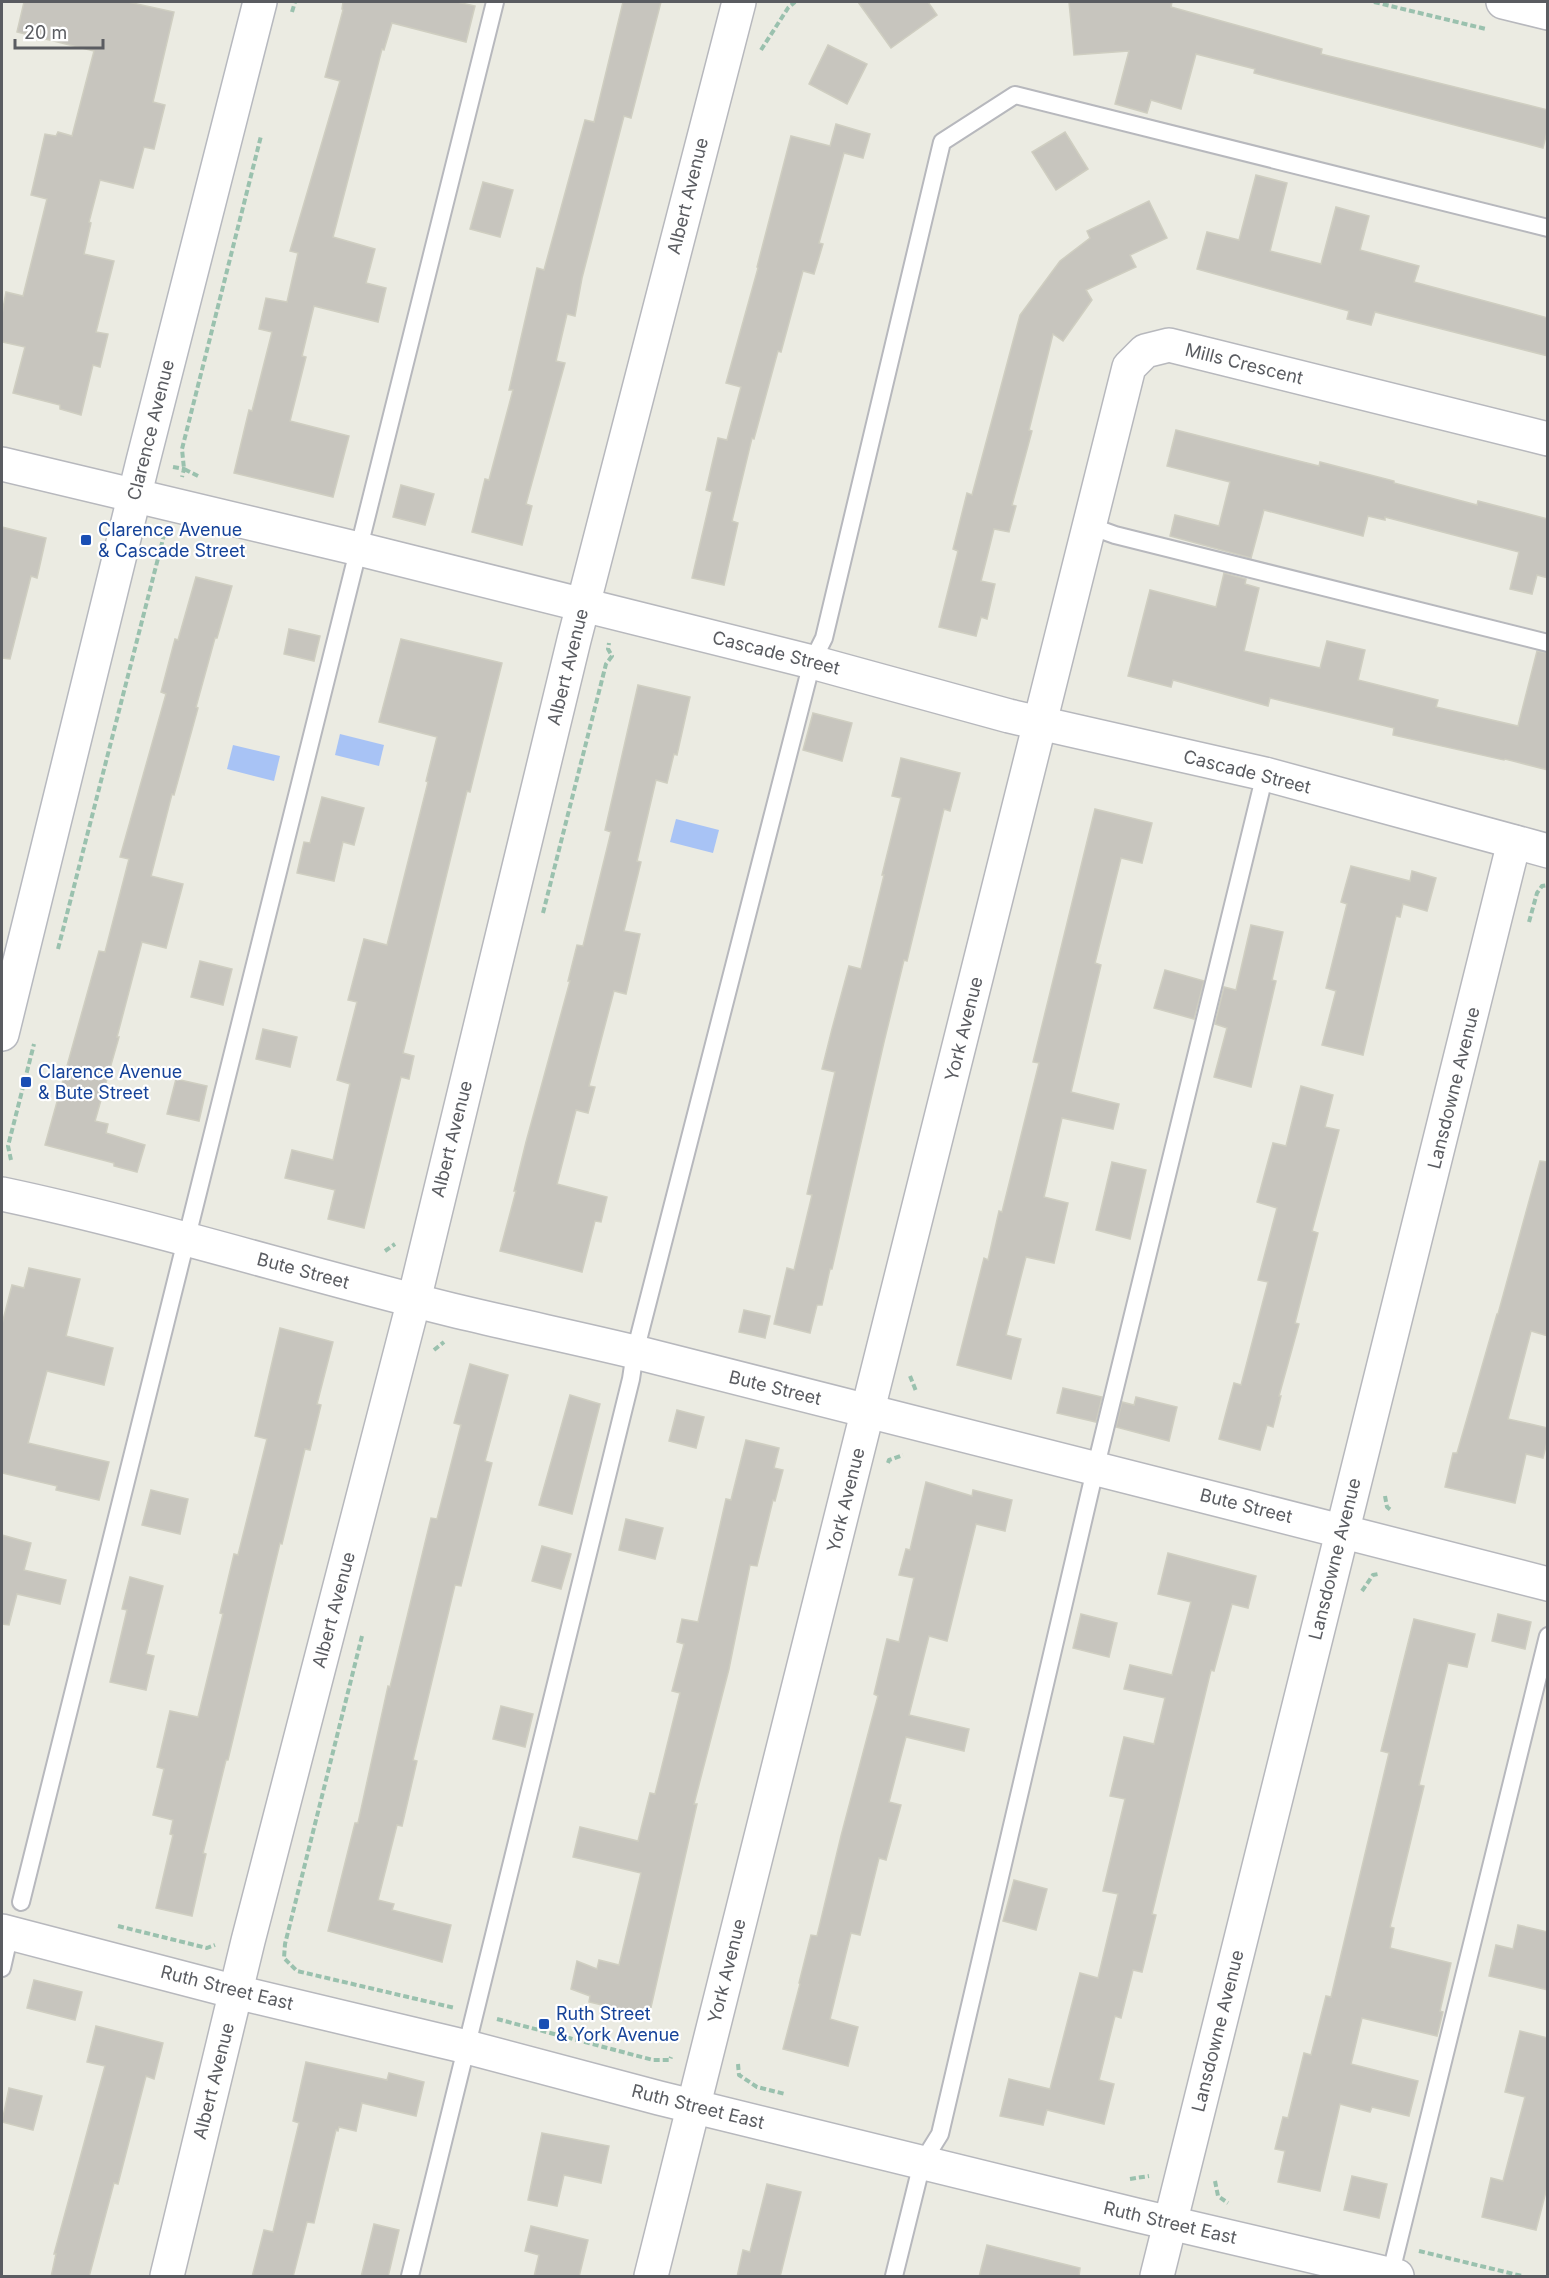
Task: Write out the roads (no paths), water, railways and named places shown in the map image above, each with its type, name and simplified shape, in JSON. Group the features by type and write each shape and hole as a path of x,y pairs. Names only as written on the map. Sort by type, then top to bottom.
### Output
{"street":[{"name":"Clarence Avenue","path":"2,1034 134,495 260,2"},
{"name":"Albert Avenue","path":"167,2277 236,1992 414,1300 584,605 739,2"},
{"path":"1496,16 1548,13"},
{"name":"Mills Crescent","path":"1040,724 1129,367 1145,351 1169,345 1548,439"},
{"name":"Cascade Street","path":"2,465 359,549 584,605 812,662 1040,724 1265,774 1548,850"},
{"name":"York Avenue","path":"651,2277 1040,724"},
{"name":"Lansdowne Avenue","path":"1157,2277 1514,842"},
{"name":"Bute Street","path":"2,1194 185,1239 414,1300 635,1352 1548,1584"},
{"name":"Ruth Street East","path":"6,1932 236,1992 467,2047 922,2163 1170,2223 1394,2268"}],"lane":[{"path":"21,1902 495,2"},
{"path":"410,2277 631,1379 635,1352 812,662 824,638 942,142 1015,95 1548,228"},
{"path":"1090,526 1115,535 1548,643"},
{"path":"894,2277 922,2163 940,2134 1095,1470 1265,774"},
{"path":"1394,2268 1548,1636"},
{"path":"2,1968 6,1932"}],"water":[{"path":"340,734 384,745 379,766 335,755"},
{"path":"233,745 280,756 274,781 227,769"},
{"path":"676,819 719,830 713,853 670,842"}],"place":[{"name":"Clarence Avenue & Cascade Street","path":"86,540"},
{"name":"Clarence Avenue & Bute Street","path":"26,1082"},
{"name":"Ruth Street & York Avenue","path":"544,2024"}]}
